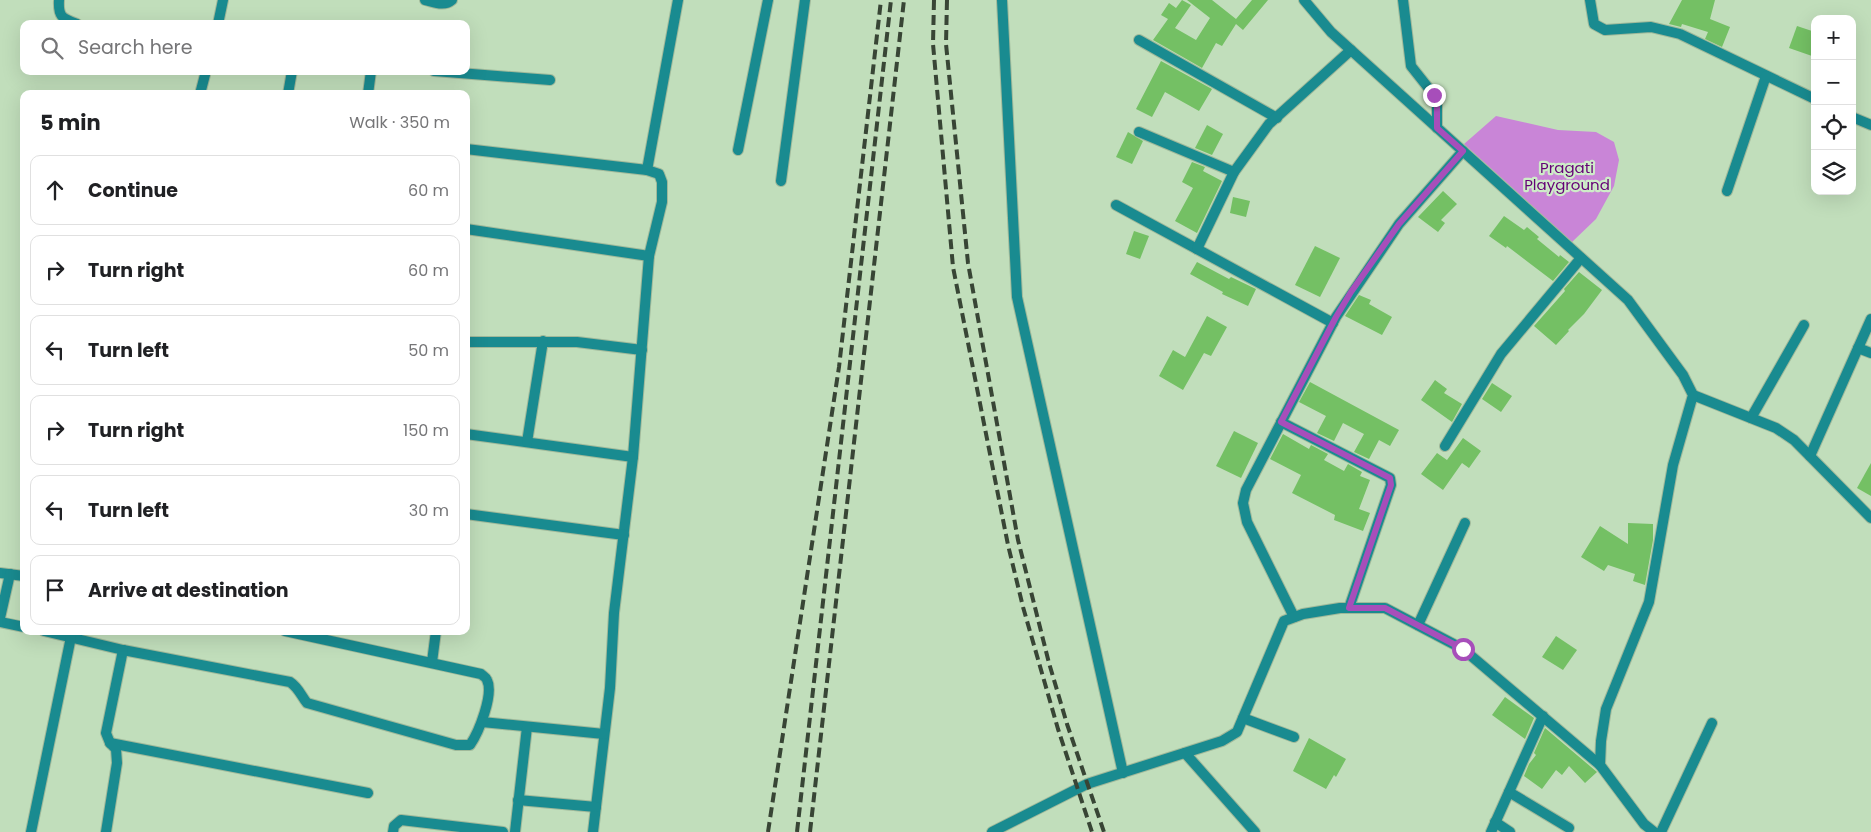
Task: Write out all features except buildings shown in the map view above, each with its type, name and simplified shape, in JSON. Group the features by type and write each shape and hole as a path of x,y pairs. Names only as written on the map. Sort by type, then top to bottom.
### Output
{"street":[{"path":"59,0 58,12 68,20"},
{"path":"220,20 223,0"},
{"path":"425,0 443,4 449,3 452,0"},
{"path":"647,170 678,0"},
{"path":"738,150 768,0"},
{"path":"781,181 804,0"},
{"path":"1002,0 1017,297 1123,773"},
{"path":"1304,0 1331,32 1628,300 1683,375 1694,395 1776,428 1794,440 1871,518"},
{"path":"1403,0 1411,66 1434,95 1437,105 1437,128"},
{"path":"1590,0 1594,24 1604,30 1651,26 1680,34 1811,97"},
{"path":"1139,40 1276,118"},
{"path":"1197,249 1234,172 1269,124 1351,50"},
{"path":"470,74 550,80"},
{"path":"201,90 205,75"},
{"path":"289,90 291,75"},
{"path":"368,90 370,75"},
{"path":"1727,191 1766,76"},
{"path":"1856,119 1871,125"},
{"path":"1139,132 1234,172"},
{"path":"470,149 647,170 659,174 662,182 662,202 649,256 633,457 614,613 610,688 593,832"},
{"path":"1294,618 1247,522 1242,503 1246,490 1351,292 1399,224 1463,151"},
{"path":"1116,205 1333,323"},
{"path":"470,230 649,256"},
{"path":"1445,446 1501,354 1581,258"},
{"path":"1810,456 1871,319"},
{"path":"1751,418 1804,325"},
{"path":"527,442 543,341"},
{"path":"470,342 577,342 642,350"},
{"path":"1858,348 1871,353"},
{"path":"1600,765 1601,741 1606,709 1649,602 1673,465 1694,395"},
{"path":"1281,422 1390,478 1391,485 1349,608"},
{"path":"470,435 633,457"},
{"path":"470,515 624,535"},
{"path":"1418,625 1465,523"},
{"path":"0,618 5,574 20,576"},
{"path":"992,832 1087,784 1222,741 1237,732 1284,622 1303,614 1349,608 1385,608 1463,649 1600,765 1644,824 1654,832"},
{"path":"0,622 20,626"},
{"path":"62,635 123,650 290,682 297,687 300,695 307,703 456,745 470,745 482,722 489,690 487,680 482,674 330,636"},
{"path":"432,662 435,635"},
{"path":"32,832 71,637"},
{"path":"106,832 117,763 116,749 110,743 106,733 123,650"},
{"path":"1510,832 1493,827 1543,716"},
{"path":"1243,718 1294,737"},
{"path":"482,722 604,734"},
{"path":"1661,832 1712,723"},
{"path":"515,832 527,727"},
{"path":"110,743 368,793"},
{"path":"1185,753 1254,832"},
{"path":"1509,792 1569,828"},
{"path":"518,800 596,807"},
{"path":"392,832 394,826 401,820 503,832"}],"green space":[{"name":"Pragati Playground","path":"1496,116 1558,130 1596,132 1614,142 1619,160 1614,186 1596,219 1572,242 1464,144"}],"railway":[{"path":"768,832 839,367 881,0"},
{"path":"797,832 891,0"},
{"path":"810,832 904,0"},
{"path":"934,0 933,44 953,267 1008,545 1023,607 1058,729 1092,832"},
{"path":"947,0 946,44 968,263 1018,540 1049,663 1067,724 1104,832"}],"route":[{"path":"1434,95 1437,105 1437,128 1463,151 1399,224 1351,292 1281,422 1390,478 1391,485 1349,608 1385,608 1463,649"}]}
